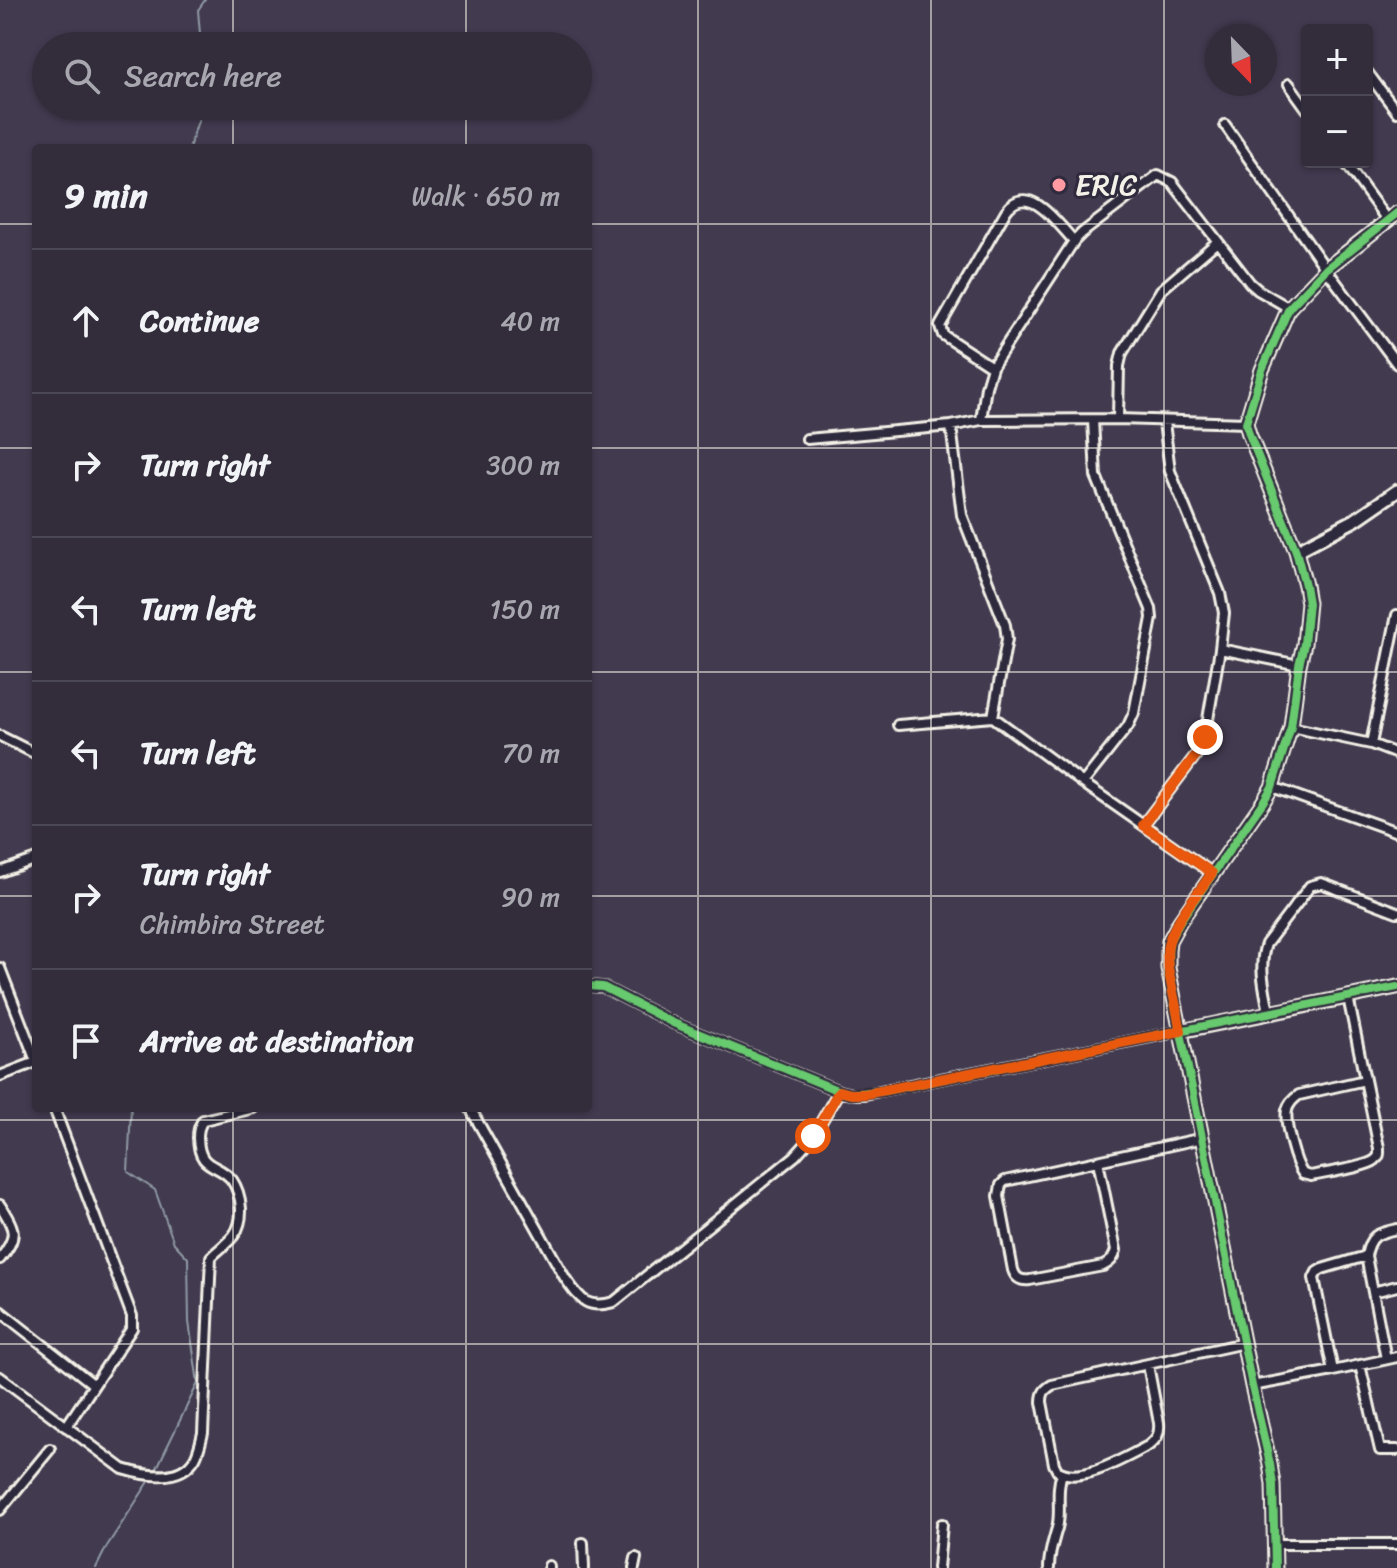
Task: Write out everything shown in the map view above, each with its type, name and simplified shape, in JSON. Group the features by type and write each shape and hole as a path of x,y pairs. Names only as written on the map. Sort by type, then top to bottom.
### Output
{"street":[{"path":"1373,80 1397,112"},
{"path":"1289,84 1301,101"},
{"path":"1225,125 1397,364"},
{"path":"1275,1568 1272,1474 1167,959 1169,941 1180,921 1272,787 1291,727 1308,603 1296,551 1246,423 1262,370 1289,308 1326,269 1392,216 1350,168"},
{"path":"981,420 992,367 1074,241 1158,175 1172,182 1250,283 1289,308"},
{"path":"992,367 943,335 940,326 1006,211 1022,200 1037,203 1074,241"},
{"path":"1118,419 1122,353 1161,290 1217,242"},
{"path":"807,439 951,426 981,420 1118,419 1246,423"},
{"path":"1083,783 1128,726 1134,713 1152,618 1096,476 1093,420"},
{"path":"1143,825 1199,751 1205,737 1220,649 1223,603 1170,471 1164,422"},
{"path":"951,426 962,515 1005,625 1007,639 993,717"},
{"path":"1296,551 1355,520 1397,491"},
{"path":"1371,744 1397,615"},
{"path":"1220,649 1299,665"},
{"path":"898,725 993,717 1212,873"},
{"path":"1291,727 1371,744 1397,754"},
{"path":"0,736 32,752"},
{"path":"1272,787 1397,832"},
{"path":"0,872 32,860"},
{"path":"1269,1012 1262,954 1266,944 1310,886 1321,883 1397,912"},
{"path":"0,968 32,1051"},
{"path":"592,986 603,987 673,1023 851,1094 865,1094 1397,987"},
{"path":"1348,997 1379,1148 1379,1155 1375,1161 1366,1164 1311,1176 1303,1174 1298,1167 1286,1118 1292,1100 1299,1095 1365,1080"},
{"path":"0,1076 32,1063"},
{"path":"472,1112 565,1278 579,1298 600,1306 614,1302 795,1156 813,1136 839,1091"},
{"path":"56,1112 132,1316 132,1328 66,1427"},
{"path":"0,1377 116,1465 134,1472 168,1475 191,1463 197,1455 203,1433 211,1257 235,1234 240,1220 240,1201 231,1179 203,1159 198,1129 203,1120 237,1112"},
{"path":"1098,1161 1116,1250 1114,1257 1103,1266 1030,1280 1018,1279 1013,1270 999,1196 1001,1185 1012,1178 1203,1138"},
{"path":"0,1205 14,1235 11,1246 0,1259"},
{"path":"1386,1359 1366,1256 1372,1238 1397,1229"},
{"path":"1333,1371 1314,1278 1322,1269 1366,1256"},
{"path":"1373,1292 1397,1286"},
{"path":"0,1311 94,1385"},
{"path":"1148,1365 1159,1423 1155,1441 1088,1474 1062,1474 1057,1470 1042,1402 1046,1389 1052,1385 1244,1343"},
{"path":"1252,1386 1397,1357"},
{"path":"1360,1365 1380,1450 1397,1450"},
{"path":"0,1510 50,1449"},
{"path":"1049,1568 1062,1474"},
{"path":"938,1568 942,1524"},
{"path":"583,1543 584,1568"},
{"path":"1275,1544 1397,1544"}],"waterway":[{"path":"200,32 198,10 205,0"},
{"path":"190,144 198,120"},
{"path":"131,1112 128,1172 155,1190 174,1243 188,1258 189,1322 198,1383 155,1472"},
{"path":"96,1568 152,1477"}],"cycle path":[{"path":"1275,1568 1270,1464 1168,968 1168,951 1169,941 1180,921 1272,787 1291,727 1308,603 1296,551 1246,423 1262,370 1289,308 1326,269 1397,213"},
{"path":"592,986 603,987 673,1023 851,1094 882,1091 1397,987"}],"place":[{"name":"ERIC","path":"1059,185"}],"route":[{"path":"813,1136 839,1091 865,1094 1181,1031 1168,968 1169,941 1212,873 1143,825 1199,751 1205,737"}]}
